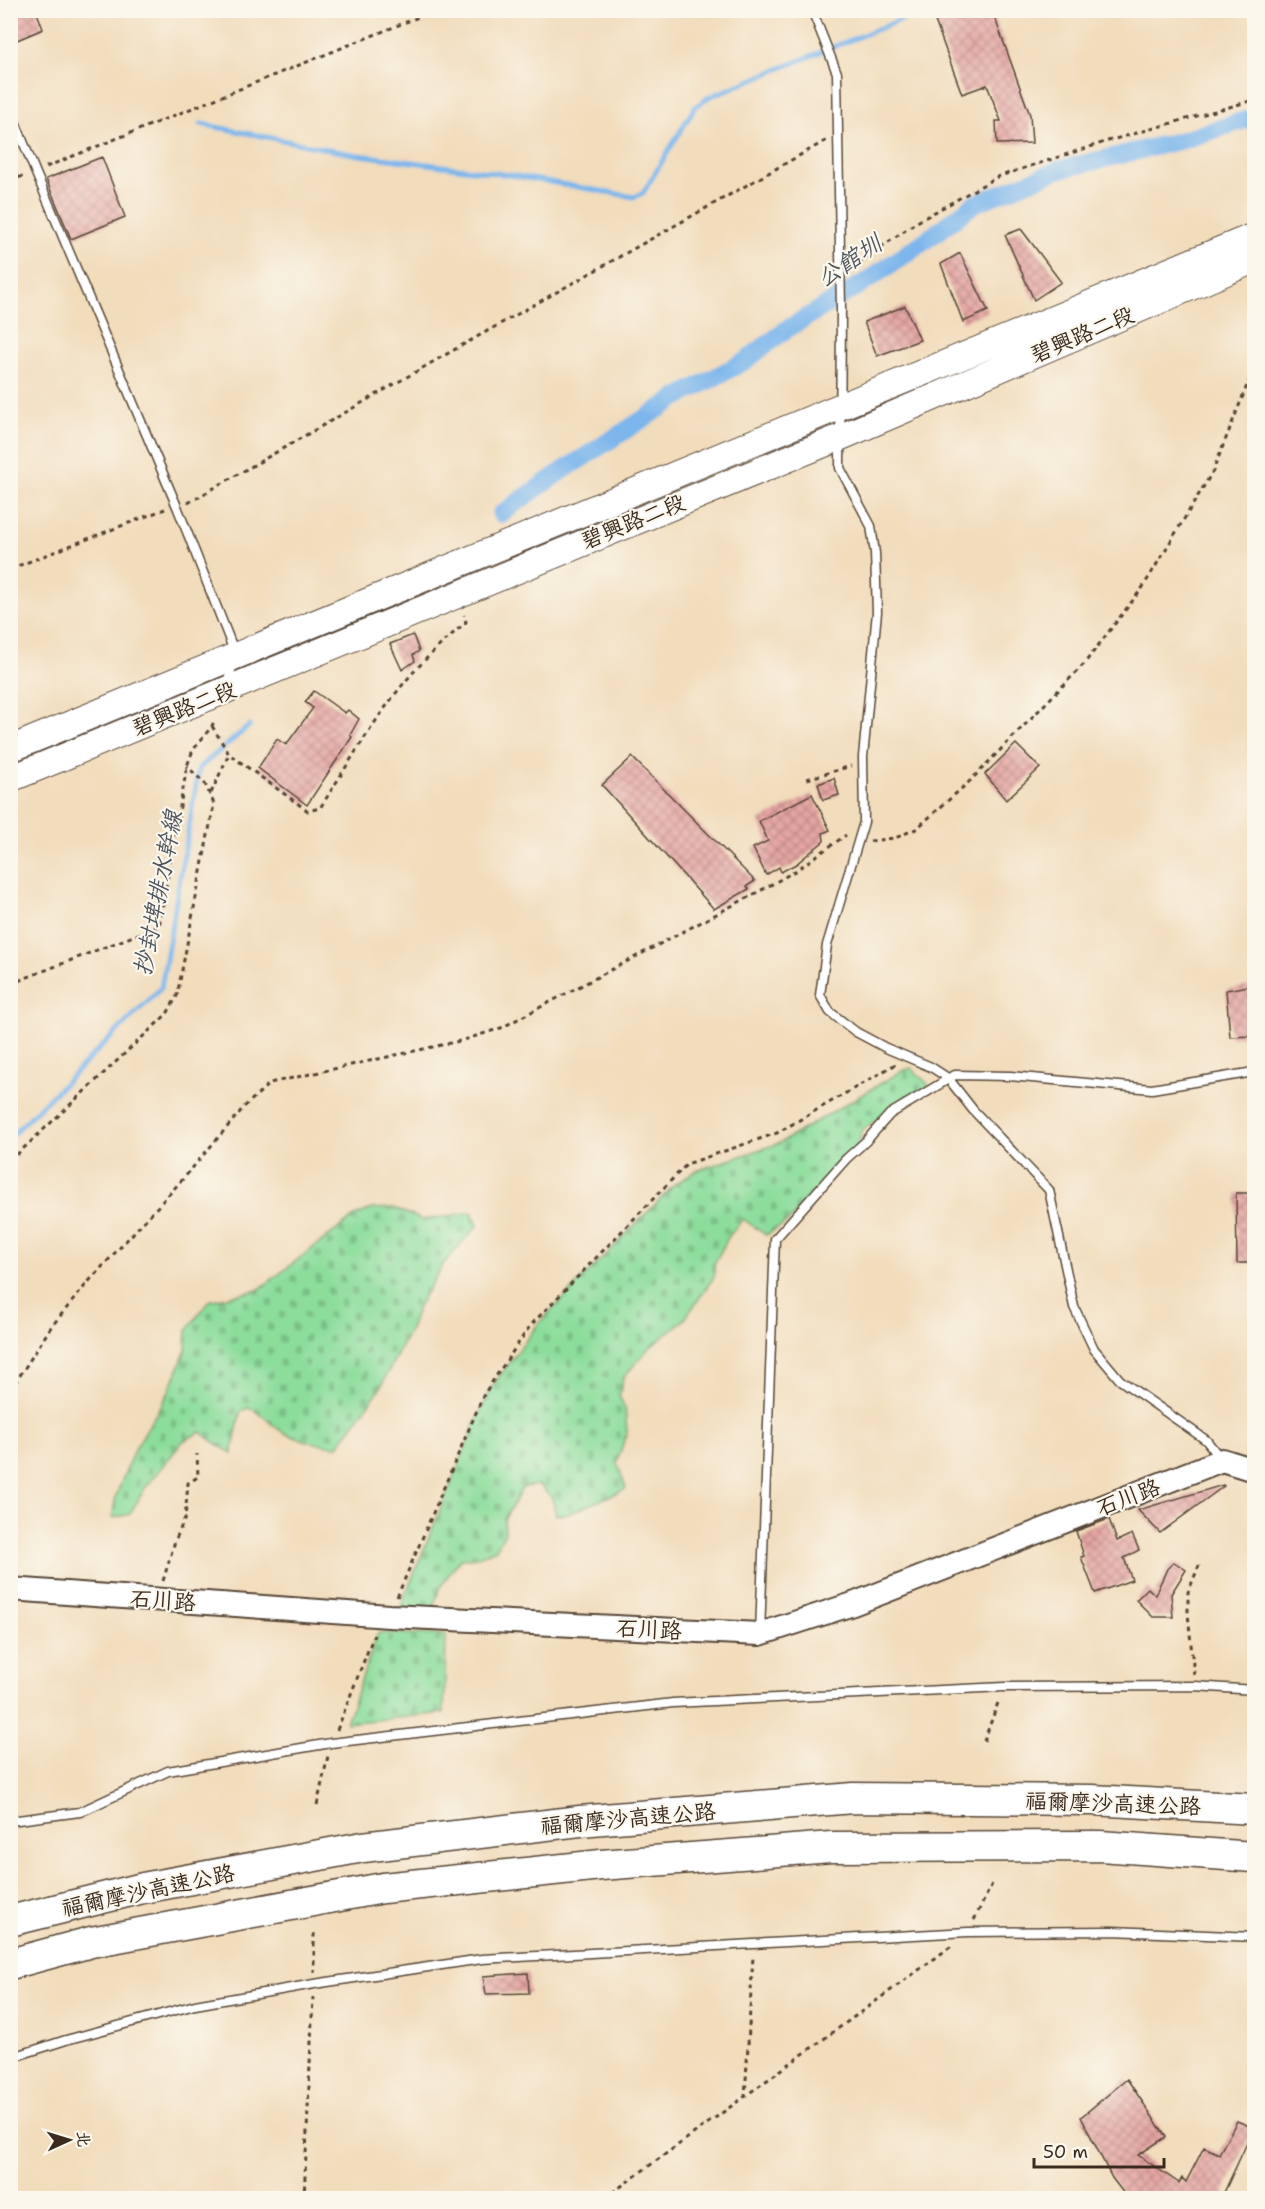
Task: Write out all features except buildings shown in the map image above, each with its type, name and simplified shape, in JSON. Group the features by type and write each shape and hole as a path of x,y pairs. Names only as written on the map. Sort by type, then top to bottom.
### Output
{"highway":[{"name":"福爾摩沙高速公路","path":"10,1921 143,1888 363,1847 580,1821 853,1798 1092,1800 1254,1809"},
{"name":"福爾摩沙高速公路","path":"10,1964 92,1942 383,1888 601,1865 831,1847 1101,1846 1254,1857"}],"main road":[{"name":"碧興路二段","path":"10,749 1254,236"},
{"name":"碧興路二段","path":"10,779 841,437 1254,260"}],"street":[{"name":"石川路","path":"10,1590 389,1616 760,1634 853,1604 1222,1460"},
{"path":"1222,1460 1254,1470"}],"lane":[{"path":"812,10 837,73 841,309 840,468 871,526 875,553 877,612 864,763 864,822 827,945 820,995 830,1011 856,1032 886,1048 931,1067 948,1078 973,1110 1049,1190 1074,1306 1094,1349 1120,1380 1206,1440 1222,1460"},
{"path":"10,109 34,171 178,509 236,656 224,691"},
{"path":"760,1634 775,1239 846,1159 866,1142 890,1114 956,1075 1010,1076 1152,1089 1254,1072"},
{"path":"10,1821 80,1812 168,1771 331,1743 673,1703 1004,1687 1195,1686 1254,1690"},
{"path":"10,2058 66,2040 195,2005 314,1984 482,1959 754,1942 968,1932 1113,1931 1254,1937"}],"path":[{"path":"10,181 435,10"},
{"path":"840,276 917,222 997,177 1108,141 1254,100"},
{"path":"10,569 164,509 178,509 459,347 838,134"},
{"path":"859,843 895,838 916,829 970,781 1084,664 1143,587 1214,471 1254,368"},
{"path":"212,726 229,754 308,811 320,808 400,688 430,653 466,622 458,593"},
{"path":"10,984 159,926 187,766 193,750 212,726 224,691"},
{"path":"211,793 229,754"},
{"path":"807,779 864,763"},
{"path":"10,1161 167,1014 177,996 214,804 206,784 187,766"},
{"path":"10,1391 51,1327 90,1280 183,1179 245,1106 270,1083 464,1040 501,1028 786,876 864,822"},
{"path":"317,1805 331,1743 376,1629 389,1616 484,1394 530,1326 687,1164 777,1133 908,1058"},
{"path":"158,1600 175,1540 185,1518 188,1484 198,1477 197,1454"},
{"path":"1195,1686 1188,1592 1201,1561"},
{"path":"984,1741 1004,1687"},
{"path":"605,2199 937,1958 968,1932 992,1884"},
{"path":"304,2199 314,1984 314,1933"},
{"path":"745,2098 754,1942"}],"green space":[{"path":"911,1068 928,1084 928,1088 897,1105 861,1131 859,1145 789,1221 766,1235 743,1219 729,1236 714,1264 714,1277 684,1320 648,1349 623,1378 619,1396 625,1408 627,1432 617,1462 626,1489 568,1514 556,1515 552,1498 539,1485 523,1487 504,1519 505,1532 496,1549 478,1557 460,1559 439,1591 433,1613 397,1615 481,1410 494,1384 538,1324 675,1184 696,1171 780,1143 902,1071"},
{"path":"393,1208 423,1220 472,1212 478,1225 444,1263 418,1306 411,1327 379,1390 338,1446 310,1442 288,1435 257,1412 247,1408 240,1413 232,1454 200,1432 183,1441 145,1488 130,1514 112,1518 116,1496 133,1452 168,1394 186,1350 187,1330 209,1301 258,1290 355,1216 372,1209"},
{"path":"378,1633 446,1635 444,1713 346,1723"}],"waterway":[{"path":"201,124 352,154 510,175 634,197 643,193 695,107 709,97 925,10"},
{"name":"公館圳","path":"501,514 556,475 676,398 745,361 787,329 865,282 928,239 974,204 1058,170 1183,140 1254,117"},
{"name":"抄封埤排水幹線","path":"10,1137 161,988 199,768 249,726"}]}
